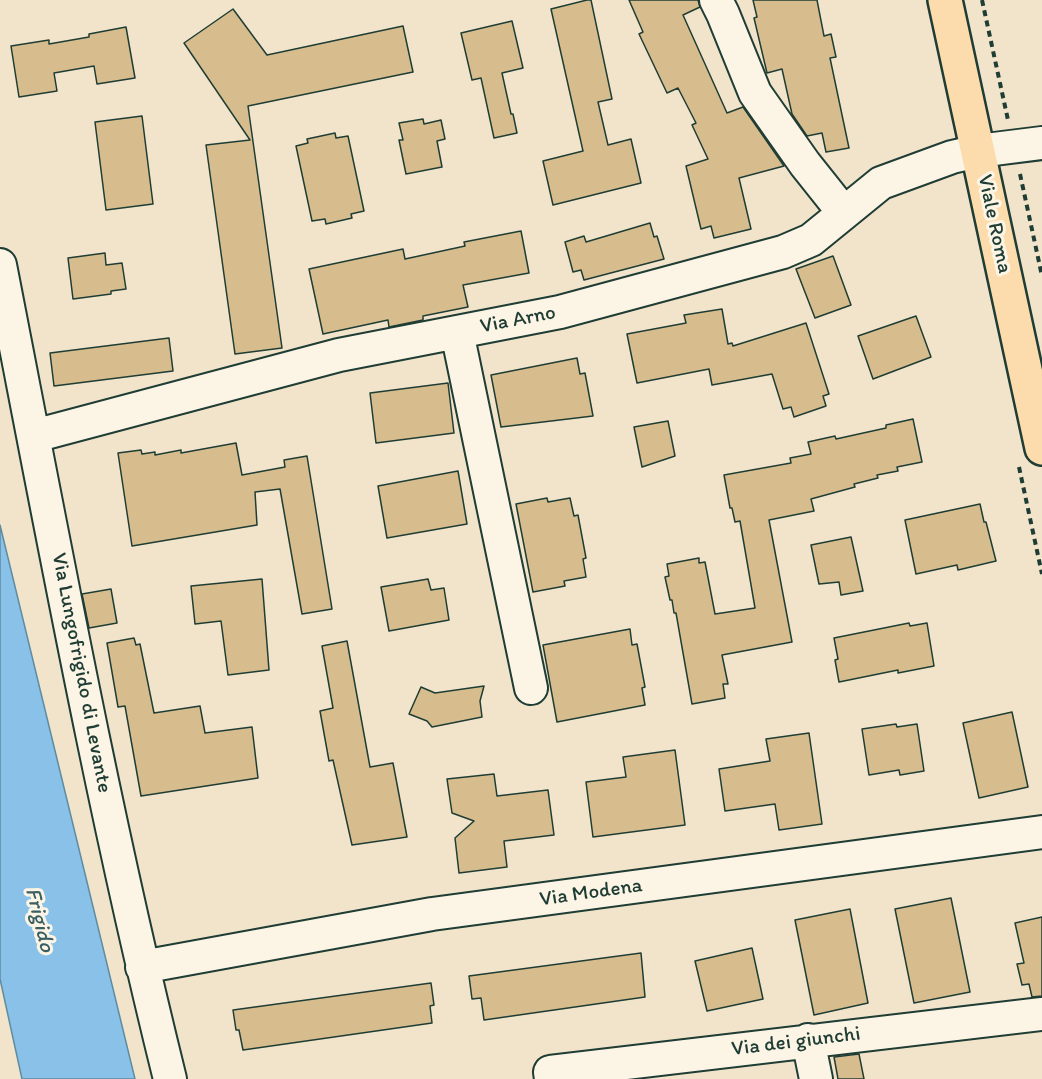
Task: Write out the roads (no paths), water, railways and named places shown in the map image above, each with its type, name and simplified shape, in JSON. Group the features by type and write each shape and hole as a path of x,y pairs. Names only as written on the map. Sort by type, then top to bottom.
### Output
{"main road":[{"name":"Viale Roma","path":"945,0 1042,448"}],"street":[{"path":"716,0 755,93 804,164 844,213"},
{"name":"Via Arno","path":"34,436 339,355 560,312 783,252 812,240 881,183 952,157 978,151 1042,143"},
{"name":"Via Lungofrigido di Levante","path":"0,265 74,644 142,967 170,1079"},
{"path":"457,332 531,688"},
{"name":"Via Modena","path":"142,967 432,914 1042,832"},
{"name":"Via dei giunchi","path":"550,1076 808,1041 1042,1014"},
{"path":"808,1041 816,1079"}],"water":[{"name":"Frigido","path":"0,525 135,1079 22,1079 0,979"}]}
